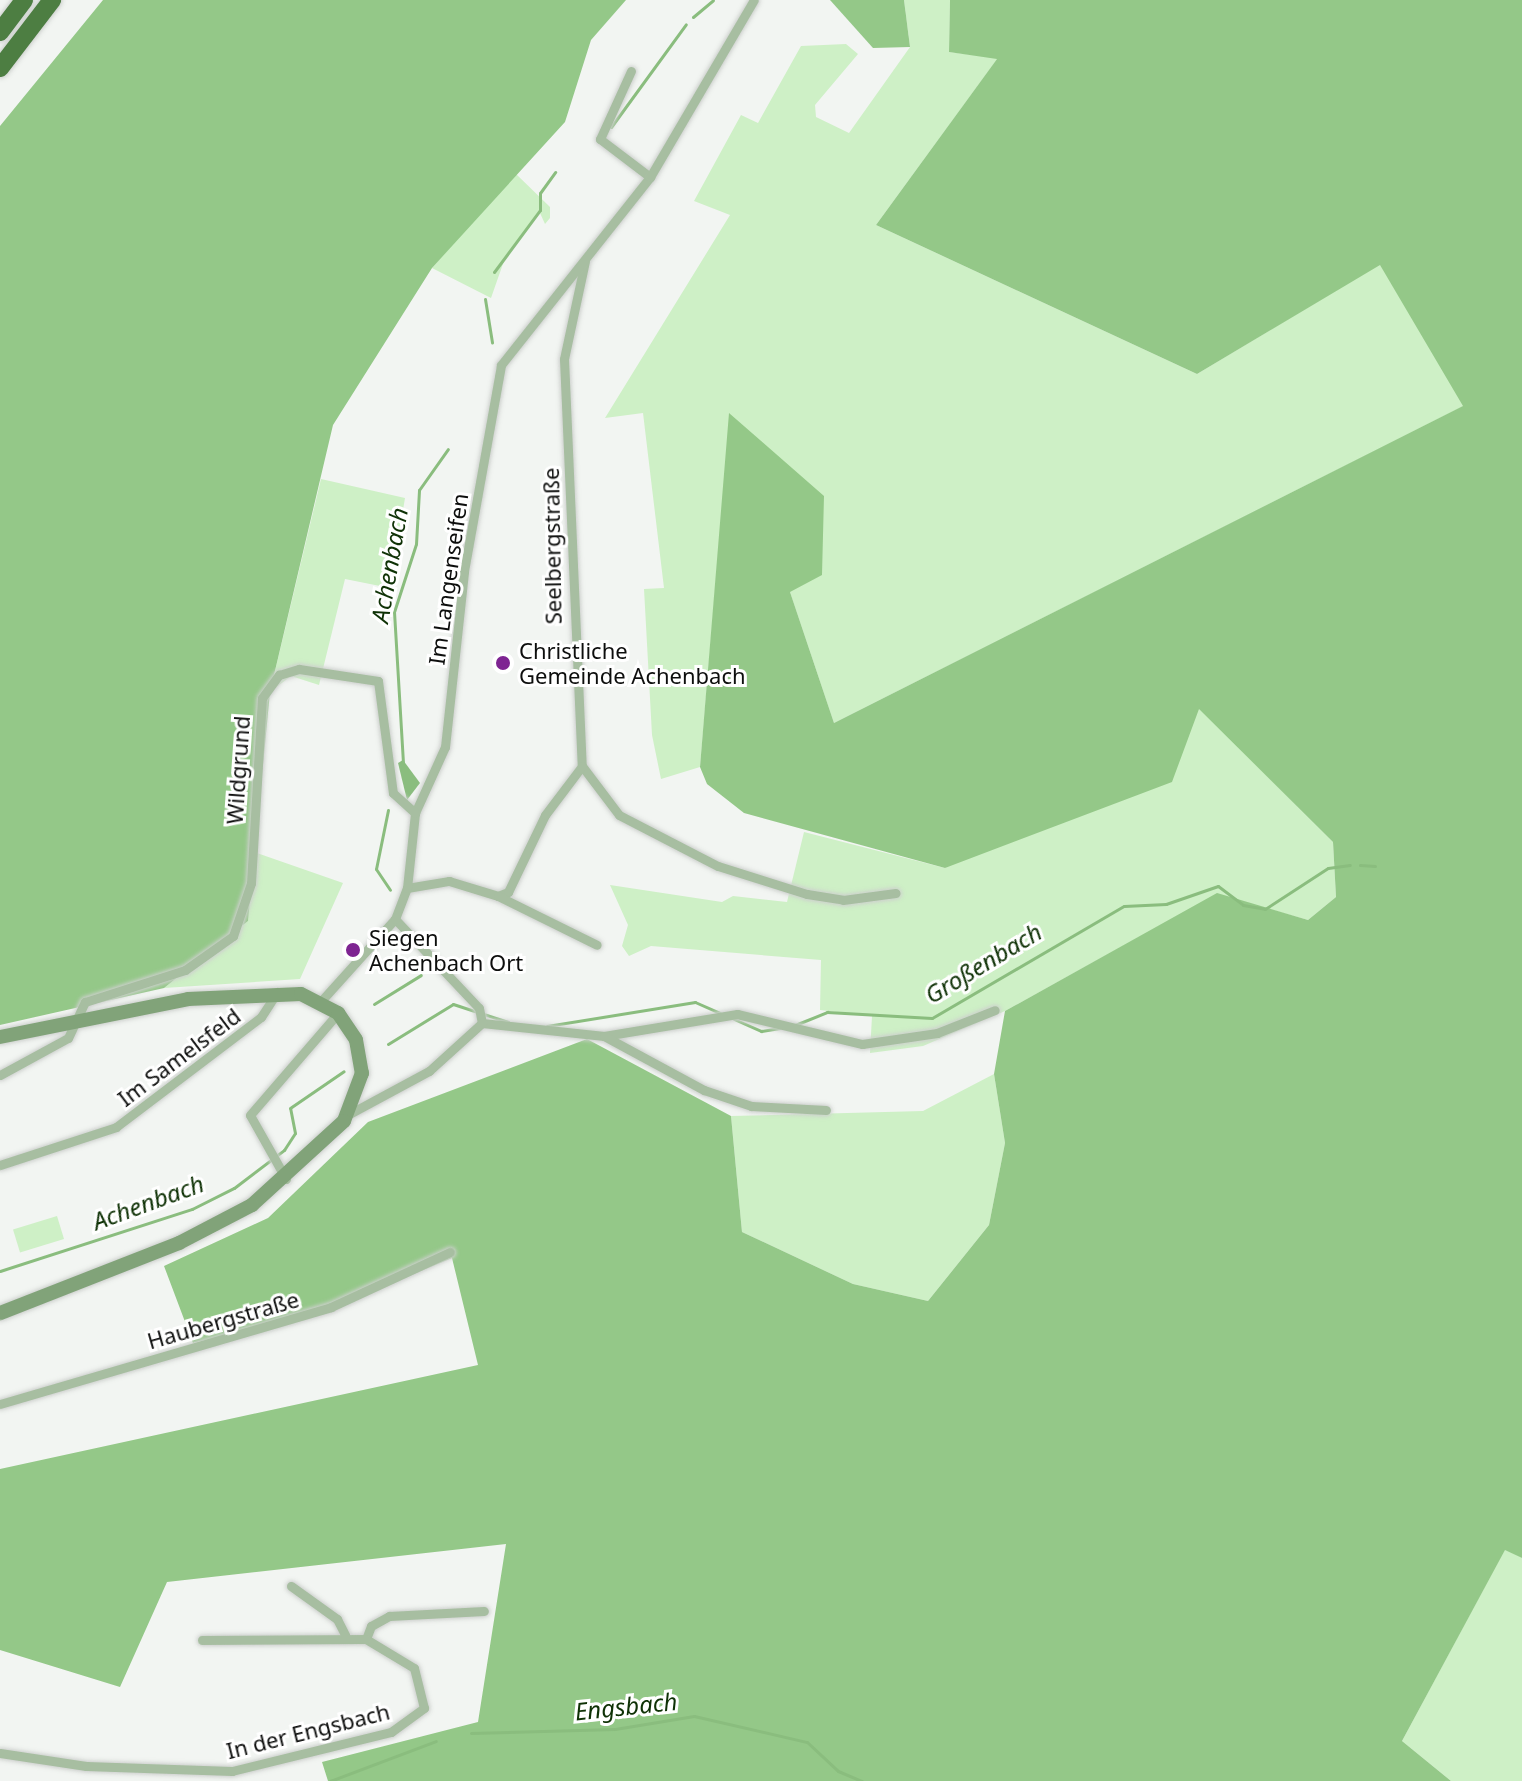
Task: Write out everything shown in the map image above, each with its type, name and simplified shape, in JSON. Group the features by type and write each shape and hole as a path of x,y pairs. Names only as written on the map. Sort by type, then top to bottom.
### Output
{"highway":[{"path":"0,32 24,0"},
{"path":"0,68 52,0"}],"main road":[{"path":"0,1037 76,1018 277,992 322,1000 338,1013 361,1056 351,1113 286,1179 179,1243 0,1313"}],"street":[{"name":"Im Langenseifen","path":"322,1000 395,919 407,888 415,813 445,747 464,571 501,365 650,177 754,0"},
{"path":"631,71 600,139 650,177"},
{"name":"Seelbergstraße","path":"582,766 564,359 585,259"},
{"name":"Wildgrund","path":"76,1018 85,1002 195,965 241,924 251,883 257,728 264,687 279,675 299,669 378,681 393,793 415,813"},
{"path":"498,896 516,885 545,815 582,766 619,815 718,866 807,894 843,900 896,893"},
{"path":"407,888 449,881 498,896 597,945"},
{"path":"395,919 479,1008 482,1023"},
{"name":"Im Samelsfeld","path":"0,1165 116,1127 261,1017 277,992"},
{"path":"351,1113 429,1071 482,1023 604,1036 737,1014 862,1044 888,1043 995,1010"},
{"path":"286,1179 250,1115 338,1013"},
{"path":"0,1075 68,1038 76,1018"},
{"path":"604,1036 704,1090 751,1106 826,1110"},
{"name":"Haubergstraße","path":"0,1404 331,1307 450,1252"},
{"path":"291,1586 337,1619 345,1635"},
{"path":"366,1639 389,1616 484,1611"},
{"name":"In der Engsbach","path":"0,1753 86,1766 232,1771 391,1732 424,1708 424,1686 414,1668 366,1639 345,1635 202,1640"}],"shaded area":[{"path":"103,0 626,0 591,40 565,122 432,268 333,425 270,692 248,921 164,988 0,1025 0,126"},
{"path":"830,0 904,0 910,47 873,48"},
{"path":"904,0 950,0 949,52 998,58 876,225 1197,374 1380,264 1464,406 834,723 730,414 700,767 661,779 652,735 644,589 664,588 643,413 605,418 730,215 694,201 741,115 758,123 801,46 846,44 858,54 815,105 816,117 849,133 910,47"},
{"path":"950,0 1522,0 1522,1558 1505,1550 1402,1741 1451,1781 328,1781 322,1762 478,1722 506,1544 167,1582 120,1687 0,1650 0,1469 478,1365 452,1258 321,1313 193,1343 164,1266 268,1218 368,1122 587,1039 731,1116 742,1232 853,1284 928,1301 989,1225 1005,1143 994,1074 1005,1011 1217,893 1308,920 1336,897 1333,842 1199,709 1172,782 945,868 744,813 707,784 700,767 729,413 824,496 822,575 790,592 834,723 1463,406 1380,265 1197,374 876,225 997,59 949,52"},
{"path":"515,173 550,207 550,218 545,224 540,213 505,258 491,298 432,268"},
{"path":"321,479 405,498 390,588 345,579 319,685 291,676 270,692"},
{"path":"1199,708 1333,842 1336,897 1308,920 1217,894 1005,1011 923,1046 870,1053 872,1016 820,1010 821,960 651,946 629,956 622,946 628,925 610,885 722,902 733,896 787,902 804,832 945,868"},
{"path":"403,760 420,783 407,800 398,763"},
{"path":"254,852 343,883 300,979 164,988 248,921"},
{"path":"994,1074 1005,1143 989,1225 928,1301 853,1284 742,1232 731,1116 923,1111"},
{"path":"57,1216 64,1239 20,1252 13,1229"},
{"path":"1505,1549 1522,1558 1522,1781 1451,1781 1402,1741"}],"waterway":[{"name":"Achenbach","path":"693,17 713,0"},
{"name":"Achenbach","path":"611,127 686,24"},
{"name":"Achenbach","path":"494,272 540,210 540,193 555,172"},
{"name":"Achenbach","path":"485,299 492,342"},
{"name":"Achenbach","path":"403,763 394,612 416,544 419,490 448,449"},
{"name":"Achenbach","path":"388,810 376,869 390,890"},
{"name":"Großenbach","path":"795,1025 827,1012 932,1018 1124,906 1166,904 1218,886 1243,905 1265,909 1328,868 1350,865"},
{"name":"Großenbach","path":"1360,865 1375,866"},
{"name":"Achenbach","path":"374,1004 421,975"},
{"name":"Großenbach","path":"547,1026 695,1002 720,1013"},
{"name":"Großenbach","path":"388,1044 453,1004 508,1022"},
{"name":"Großenbach","path":"734,1019 761,1031 780,1028"},
{"name":"Achenbach","path":"0,1271 192,1209 234,1188 284,1150 295,1133 290,1108 344,1071"},
{"name":"Engsbach","path":"471,1733 615,1729 694,1716 807,1742 838,1771 862,1781"},
{"path":"330,1781 436,1741"}],"place":[{"name":"Christliche Gemeinde Achenbach","path":"503,663"},
{"name":"Siegen Achenbach Ort","path":"353,950"}]}
